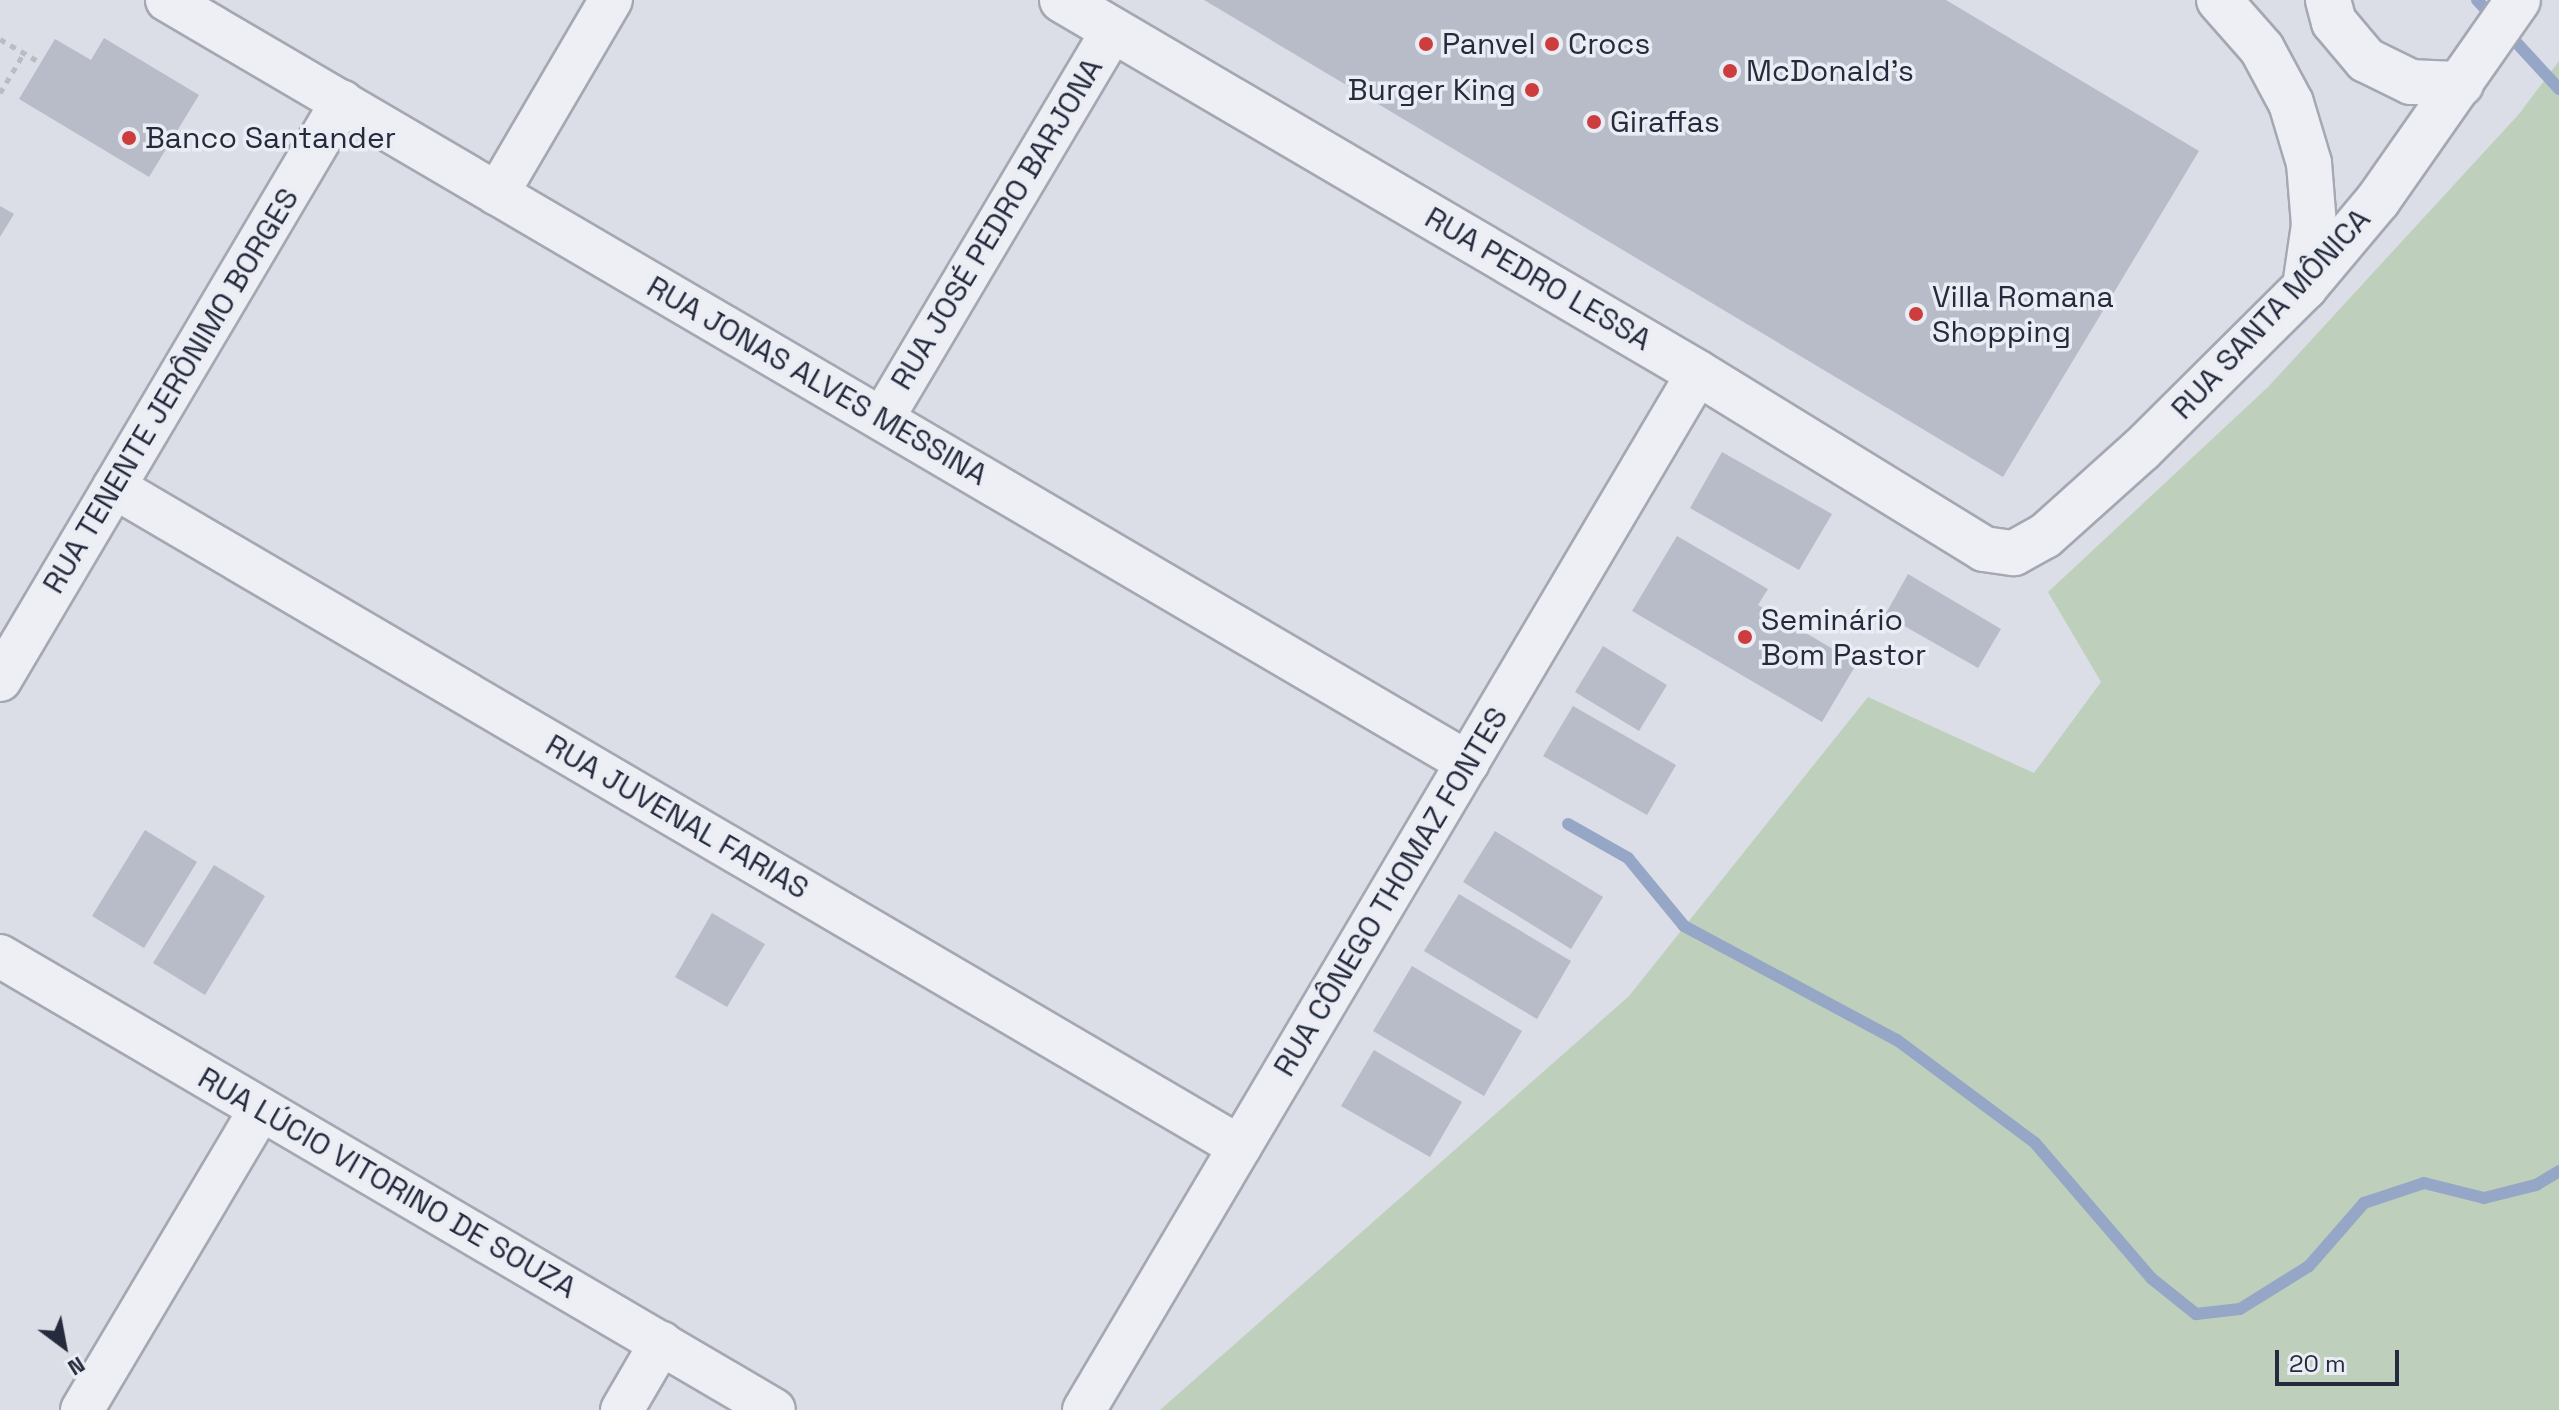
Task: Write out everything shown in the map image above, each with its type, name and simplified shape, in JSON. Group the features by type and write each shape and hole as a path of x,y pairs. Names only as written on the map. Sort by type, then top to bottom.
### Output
{"street":[{"name":"RUA JONAS ALVES MESSINA","path":"167,0 1468,763"},
{"path":"497,194 611,0"},
{"name":"RUA PEDRO LESSA","path":"1062,0 1698,373 1984,549 2014,553"},
{"path":"2219,0 2262,49 2291,103 2309,163 2314,225 2305,287"},
{"path":"2328,0 2334,22 2366,60 2411,82 2469,71"},
{"name":"RUA SANTA MÔNICA","path":"2014,553 2045,536 2142,449 2305,287 2378,200 2518,0"},
{"name":"RUA JOSÉ PEDRO BARJONA","path":"882,419 1113,30"},
{"name":"RUA TENENTE JERÔNIMO BORGES","path":"0,680 342,102"},
{"name":"RUA CÔNEGO THOMAZ FONTES","path":"1084,1410 1698,373"},
{"name":"RUA JUVENAL FARIAS","path":"114,487 1240,1147"},
{"name":"RUA LÚCIO VITORINO DE SOUZA","path":"0,956 774,1410"},
{"path":"82,1410 261,1109"},
{"path":"622,1410 661,1343"}],"path":[{"path":"0,39 41,63"},
{"path":"0,93 24,53"}],"green space":[{"path":"2559,61 2559,1410 1160,1410 1629,996 1868,697 2034,773 2101,682 2048,592 2268,387 2519,114"}],"building":[{"name":"Villa Romana Shopping","path":"1204,0 1946,0 2199,151 2003,477"},
{"name":"Banco Santander","path":"104,38 199,95 149,177 19,99 55,39 91,60"},
{"path":"0,206 14,214 0,237"},
{"path":"1722,452 1832,514 1799,570 1690,508"},
{"name":"Seminário Bom Pastor","path":"1677,536 1768,589 1758,605 1857,663 1822,722 1632,611"},
{"path":"1908,574 2001,629 1978,668 1885,615"},
{"path":"1603,646 1667,685 1639,731 1575,692"},
{"path":"1573,706 1676,765 1647,815 1543,756"},
{"path":"145,830 197,862 144,948 92,916"},
{"path":"1495,831 1603,897 1571,949 1463,882"},
{"path":"214,865 265,896 205,995 153,963"},
{"path":"1459,894 1571,961 1537,1019 1424,951"},
{"path":"712,913 765,944 727,1007 675,977"},
{"path":"1412,966 1522,1031 1484,1096 1373,1031"},
{"path":"1374,1050 1462,1102 1430,1157 1341,1106"}],"waterway":[{"path":"2477,0 2559,89"},
{"path":"1568,824 1628,858 1684,926 1897,1040 2035,1143 2151,1278 2196,1314 2240,1309 2309,1266 2364,1203 2424,1183 2484,1198 2536,1185 2559,1171"}],"place":[{"name":"Panvel","path":"1426,44"},
{"name":"Crocs","path":"1552,44"},
{"name":"McDonald's","path":"1730,71"},
{"name":"Burger King","path":"1532,90"},
{"name":"Giraffas","path":"1594,122"},
{"name":"Banco Santander","path":"129,138"},
{"name":"Villa Romana Shopping","path":"1916,314"},
{"name":"Seminário Bom Pastor","path":"1745,637"}]}
